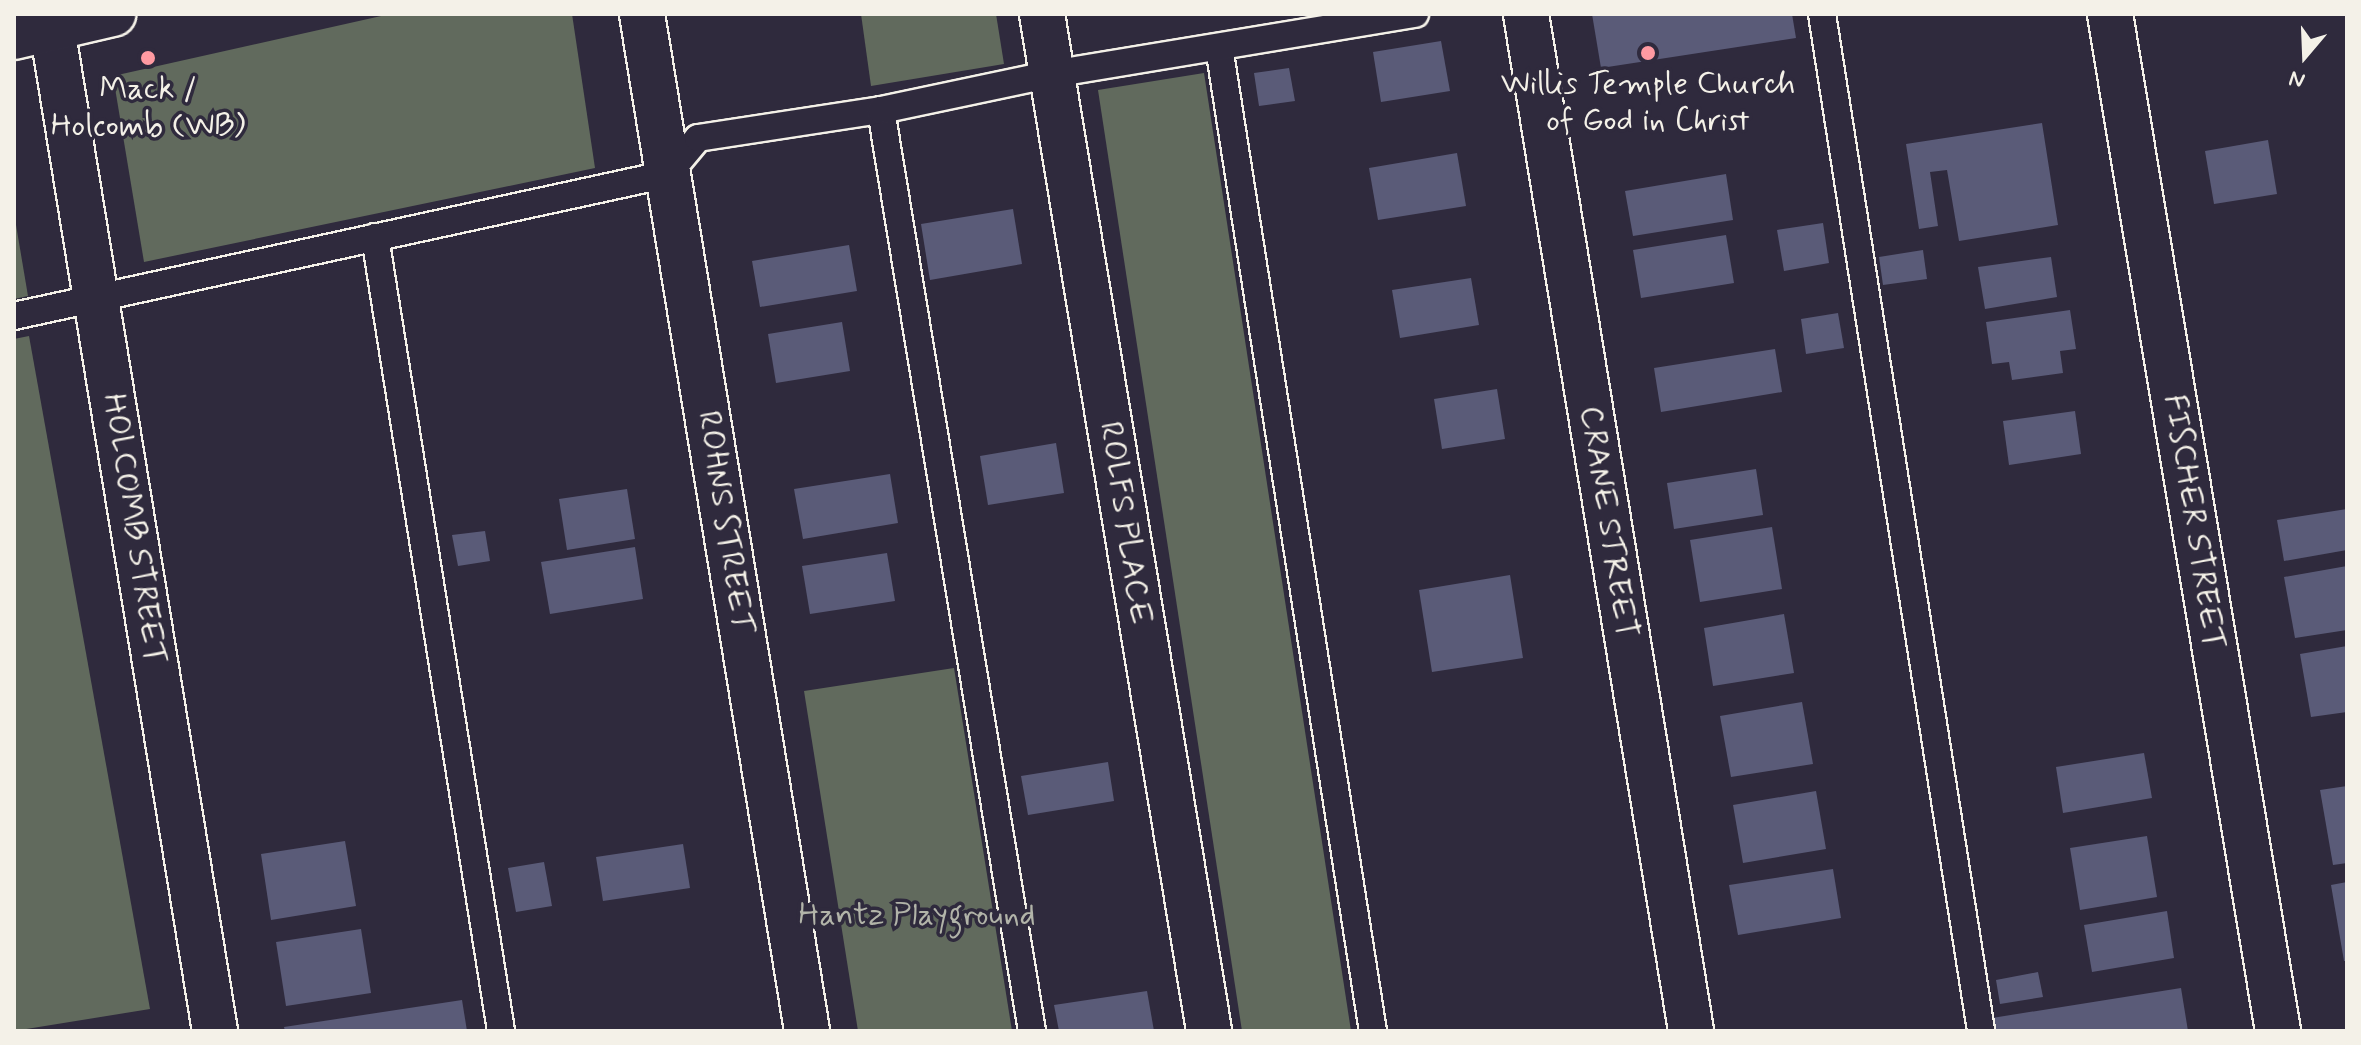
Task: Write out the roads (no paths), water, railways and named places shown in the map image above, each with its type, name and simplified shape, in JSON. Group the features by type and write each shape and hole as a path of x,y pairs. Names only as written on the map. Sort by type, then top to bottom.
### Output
{"street":[{"path":"33,32 113,14"},
{"name":"ROHNS STREET","path":"642,14 807,1031"},
{"name":"ROLFS PLACE","path":"1042,14 1209,1031"},
{"name":"CRANE STREET","path":"1526,14 1691,1031"},
{"name":"FISCHER STREET","path":"2110,14 2278,1031"},
{"name":"HOLCOMB STREET","path":"33,32 96,297 215,1031"}],"lane":[{"path":"14,316 668,174 698,138 881,110 1052,74 1415,14"},
{"path":"1822,14 1981,1031"},
{"path":"1219,47 1373,1031"},
{"path":"881,110 1032,1031"},
{"path":"375,237 501,1031"}],"place":[{"name":"Willis Temple Church of God in Christ","path":"1648,53"},
{"name":"Mack / Holcomb (WB)","path":"148,58"}],"park label":[{"name":"Hantz Playground","path":"917,915"}]}
